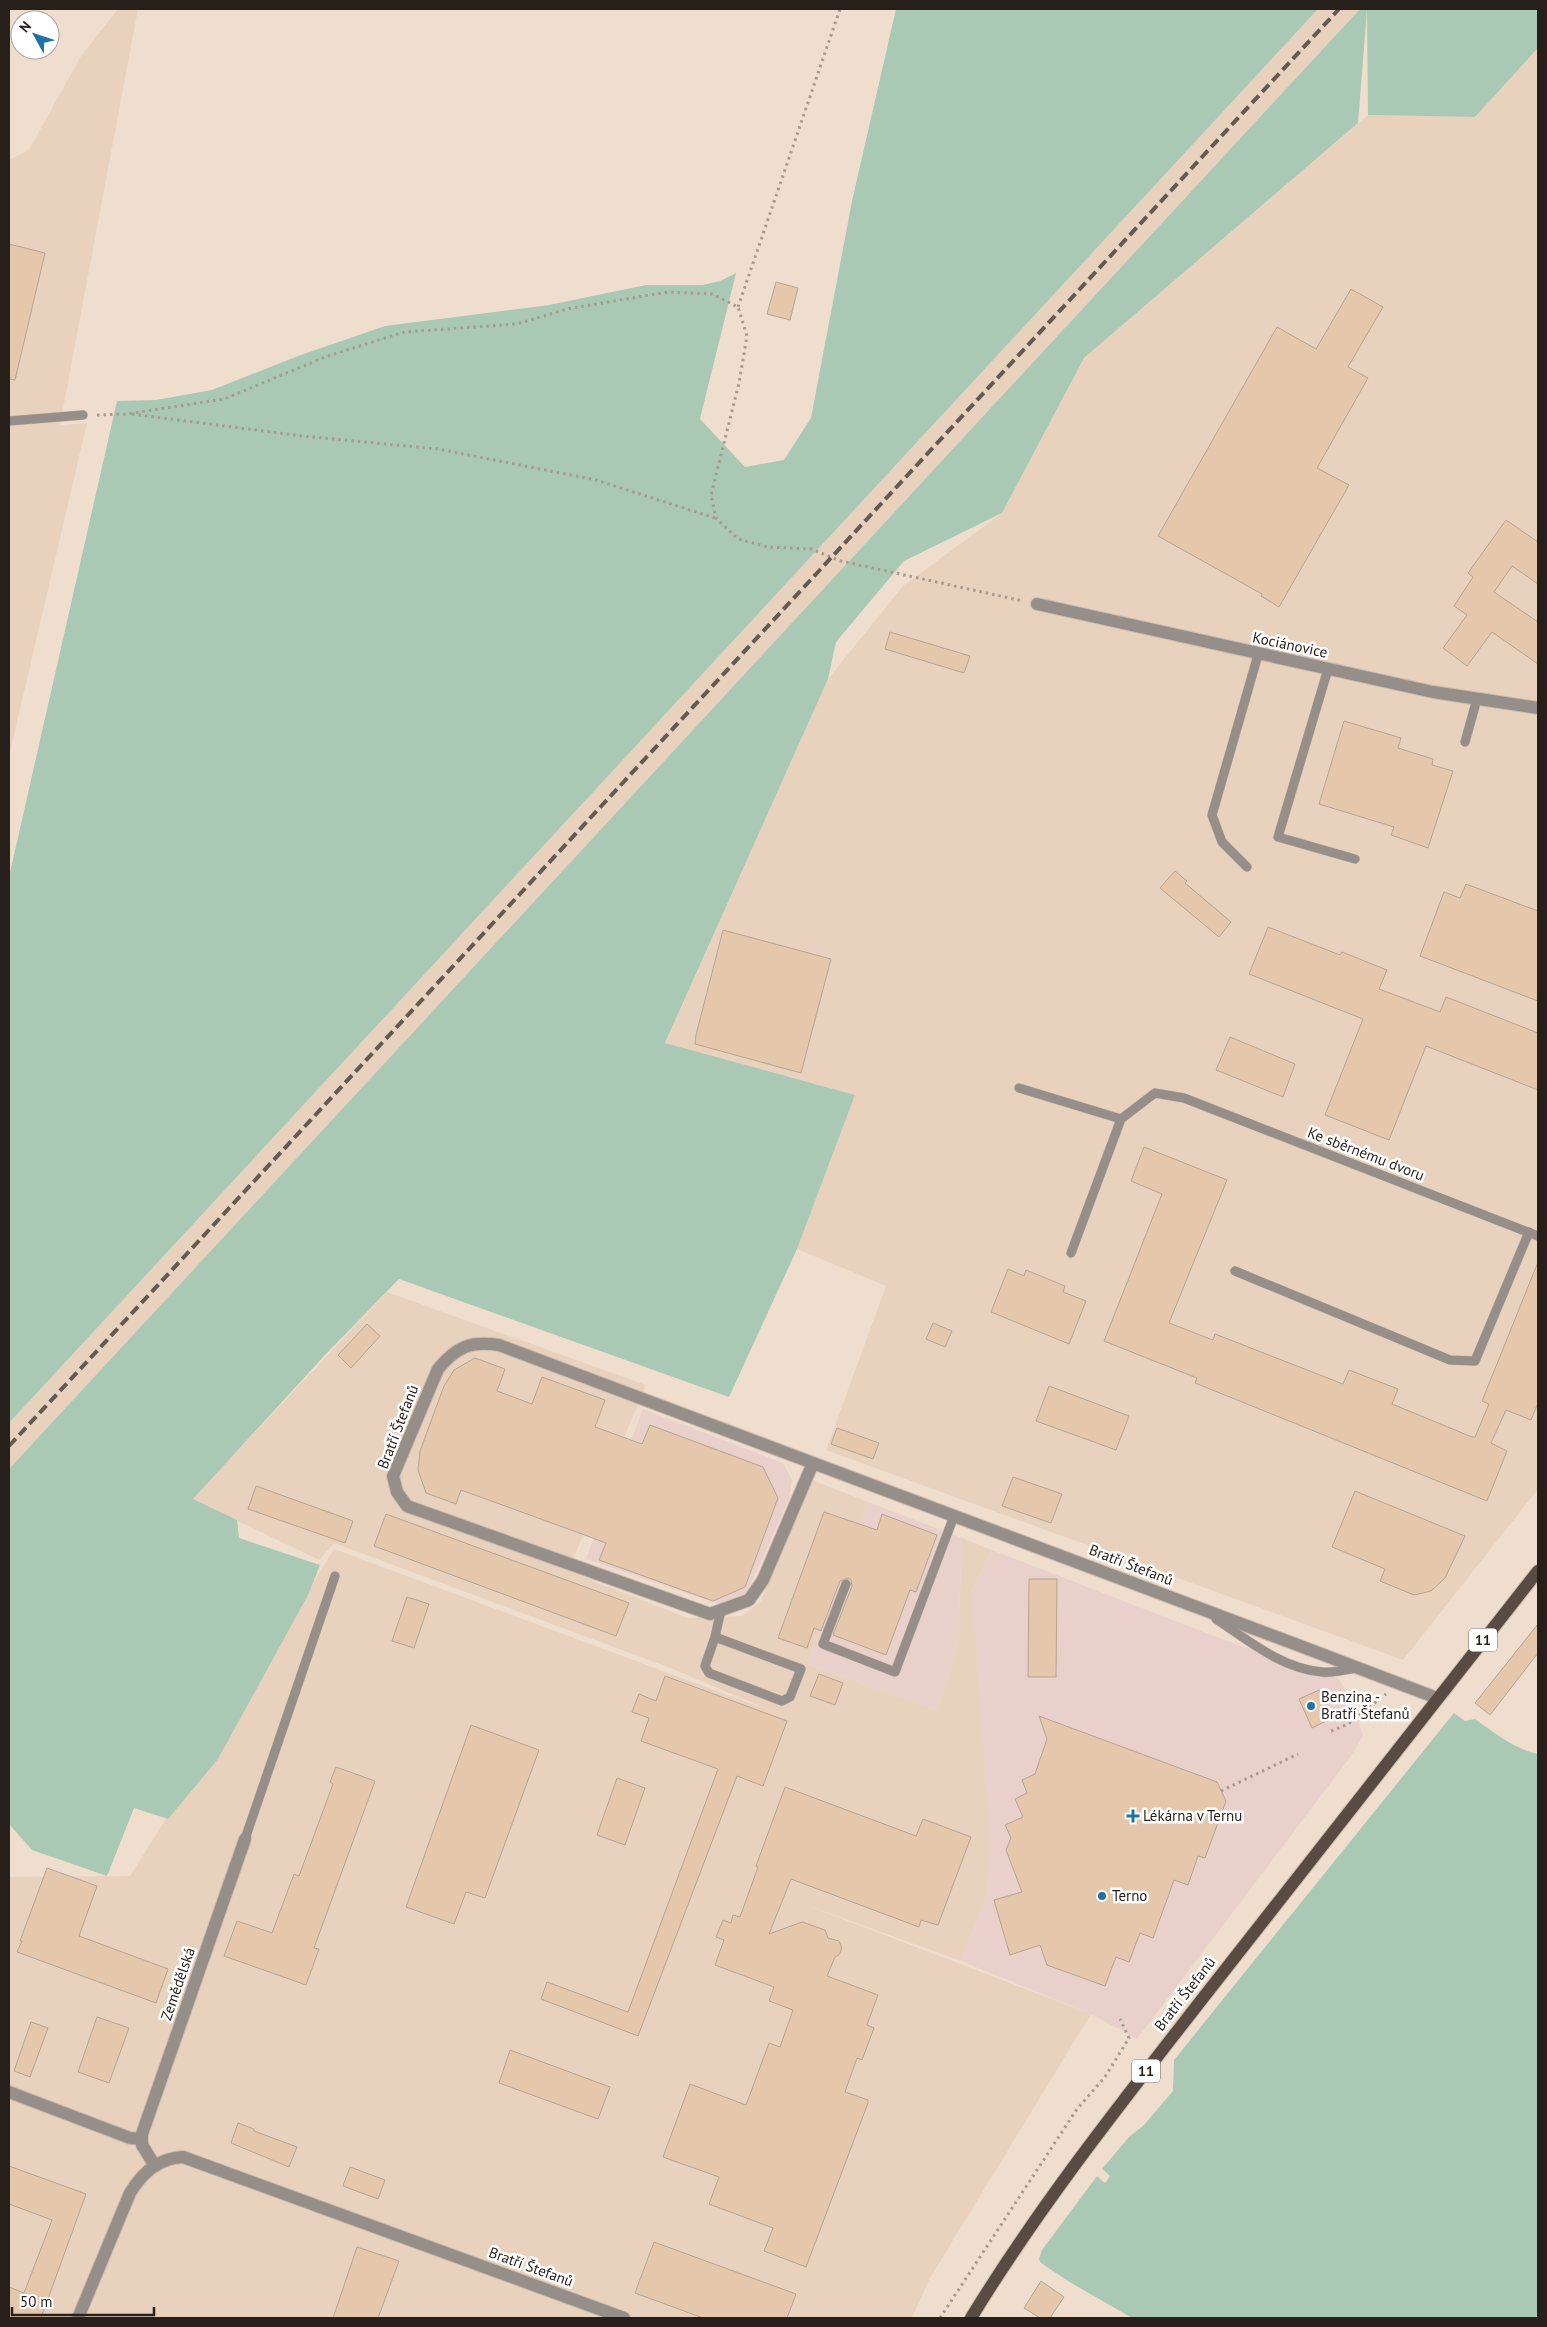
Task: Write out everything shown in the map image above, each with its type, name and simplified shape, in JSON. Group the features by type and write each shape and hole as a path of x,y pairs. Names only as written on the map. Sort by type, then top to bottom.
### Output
{"main road":[{"name":"Bratří Štefanů","path":"971,2318 1028,2228 1072,2168 1538,1571"}],"street":[{"name":"Kociánovice","path":"1037,604 1433,692 1538,708"},
{"name":"Bratří Štefanů","path":"812,1463 764,1580 749,1600 710,1614 407,1506 397,1492 393,1476 438,1368 447,1358 461,1348 480,1342 499,1345 1437,1698"},
{"name":"Zemědělská","path":"142,2139 245,1840"},
{"path":"9,2092 130,2138 142,2139 145,2152 154,2166 138,2180 130,2193 78,2318"},
{"name":"Bratří Štefanů","path":"154,2166 171,2158 183,2157 624,2318"}],"lane":[{"path":"9,421 83,415"},
{"path":"1247,867 1222,842 1212,816 1258,654"},
{"path":"1328,670 1278,837 1355,859"},
{"path":"1465,742 1477,699"},
{"path":"1020,1088 1121,1119 1071,1253"},
{"name":"Ke sběrnému dvoru","path":"1121,1119 1155,1093 1184,1098 1538,1236"},
{"path":"1235,1271 1450,1360 1475,1361 1528,1232"},
{"path":"846,1584 824,1644 896,1672 954,1516"},
{"path":"245,1840 335,1576"},
{"path":"715,1638 801,1669 790,1697 782,1701 709,1674 705,1666 715,1638 721,1610"},
{"path":"1204,1610 1267,1652 1300,1668 1323,1672 1357,1668"}],"path":[{"path":"716,518 711,495 739,383 747,336 738,308 840,9"},
{"path":"83,415 127,414 224,399 325,357 404,332 517,324 567,309 668,292 712,294 738,308"},
{"path":"127,414 302,436 438,449 596,480 716,518 738,539 768,547 811,549 841,561 1037,604"},
{"path":"1331,1731 1348,1724 1384,1697 1394,1682"},
{"path":"1221,1791 1298,1754"},
{"path":"940,2318 1077,2109 1105,2078 1129,2038 1120,2019"}],"shaded area":[{"path":"118,9 138,9 60,425 87,423 9,756 9,160 29,150 81,56"},
{"path":"1318,9 1360,9 9,1469 9,1423"},
{"path":"1538,48 1538,1489 1403,1660 826,1450 886,1286 797,1249 855,1095 665,1044 828,679 903,586 1002,513 1084,358 1368,115 1475,117"},
{"path":"387,1292 646,1385 568,1571 688,1618 742,1616 761,1601 812,1480 868,1502 808,1664 937,1710 958,1643 962,1538 992,1550 972,1592 991,1854 986,1899 961,1961 801,1903 1091,2014 930,2278 912,2318 9,2318 9,1877 130,1876 166,1819 218,1759 312,1585 334,1549 776,1713 673,1669 334,1543 319,1560 192,1499"},
{"path":"643,1409 783,1463 792,1480 789,1499 746,1594 722,1605 586,1559"},
{"path":"868,1502 962,1538 958,1643 937,1710 808,1664"},
{"path":"992,1550 1219,1638 1339,1679 1351,1700 1363,1736 1351,1756 1137,2039 1091,2014 961,1961 986,1899 991,1854 973,1671 972,1592"}],"green space":[{"path":"896,9 1318,9 9,1423 9,877 117,401 156,400 212,390 298,356 385,326 549,305 646,285 703,285 720,281 736,273 700,419 745,467 784,460 811,418 852,201"},
{"path":"1360,9 1538,9 1538,48 1475,117 1368,115 1367,10 1358,123 1084,358 1002,513 904,561 836,642 828,679 665,1043 855,1095 797,1249 729,1397 399,1279 325,1355 193,1499 237,1520 239,1538 320,1565 308,1595 218,1759 168,1819 134,1808 107,1876 32,1850 9,1824 9,1469"},
{"path":"1454,1713 1465,1721 1475,1719 1513,1744 1538,1754 1538,2318 1132,2318 1041,2263 1039,2259 1042,2250 1097,2176 1105,2183 1110,2176 1102,2169 1129,2137 1144,2125 1173,2091 1174,2060"}],"building":[{"path":"9,244 45,253 15,380 9,379"},
{"path":"776,282 798,288 790,320 767,314"},
{"path":"1351,289 1383,307 1348,367 1368,378 1317,468 1349,485 1279,607 1261,596 1262,594 1158,536 1277,327 1316,349"},
{"path":"1506,520 1538,542 1538,584 1512,566 1494,592 1538,622 1538,664 1492,632 1467,666 1443,648 1467,615 1454,606 1473,577 1468,573"},
{"path":"890,632 970,656 964,673 885,649"},
{"path":"1344,721 1401,738 1398,748 1433,759 1432,765 1453,771 1428,848 1391,835 1394,827 1319,804"},
{"path":"1175,871 1187,881 1185,883 1231,922 1219,937 1160,888"},
{"path":"1466,884 1538,911 1538,1001 1420,956 1444,892 1460,898"},
{"path":"1268,927 1340,955 1342,952 1387,970 1379,989 1440,1012 1446,997 1538,1033 1538,1090 1426,1046 1389,1140 1325,1115 1363,1019 1249,974"},
{"path":"723,930 831,959 801,1073 695,1044"},
{"path":"1230,1037 1295,1064 1283,1097 1216,1070"},
{"path":"1144,1147 1227,1180 1169,1323 1213,1340 1215,1334 1343,1384 1349,1370 1398,1389 1392,1404 1472,1437 1475,1437 1489,1404 1482,1401 1538,1262 1538,1403 1531,1420 1506,1410 1491,1443 1507,1451 1487,1501 1195,1383 1197,1378 1104,1341 1162,1194 1131,1181"},
{"path":"1008,1269 1024,1276 1026,1270 1065,1286 1063,1292 1086,1301 1069,1344 991,1312"},
{"path":"933,1323 952,1331 945,1347 926,1339"},
{"path":"367,1324 380,1336 351,1368 338,1355"},
{"path":"475,1358 505,1369 497,1391 532,1404 542,1377 605,1400 595,1427 642,1444 650,1425 763,1467 778,1498 745,1587 713,1601 599,1560 606,1543 461,1490 456,1504 426,1493 418,1470 420,1451 444,1386 454,1370"},
{"path":"1049,1386 1129,1416 1116,1450 1036,1421"},
{"path":"837,1428 879,1443 873,1459 831,1444"},
{"path":"1013,1477 1062,1494 1051,1523 1002,1506"},
{"path":"256,1486 353,1521 345,1543 248,1509"},
{"path":"1355,1491 1465,1536 1445,1578 1431,1591 1414,1595 1380,1581 1385,1569 1332,1547"},
{"path":"824,1512 877,1530 882,1514 937,1535 916,1592 910,1590 886,1655 833,1635 852,1586 851,1580 848,1578 840,1581 821,1631 814,1628 807,1648 778,1638"},
{"path":"386,1514 629,1603 616,1636 374,1546"},
{"path":"1029,1579 1057,1579 1056,1677 1028,1677"},
{"path":"407,1597 429,1604 414,1648 392,1641"},
{"path":"1538,1624 1538,1653 1490,1715 1475,1703"},
{"path":"819,1674 843,1683 835,1705 810,1696"},
{"path":"665,1676 787,1721 763,1786 737,1776 638,2036 541,1999 547,1982 628,2012 718,1769 641,1741 649,1718 632,1712 639,1694 656,1701"},
{"path":"1319,1690 1332,1718 1312,1728 1299,1699"},
{"path":"1039,1716 1217,1782 1226,1801 1205,1858 1198,1856 1188,1885 1174,1880 1153,1938 1140,1933 1129,1962 1116,1957 1105,1986 1047,1965 1040,1945 1010,1955 994,1900 1022,1892 1006,1850 1011,1838 1005,1825 1023,1817 1015,1799 1027,1793 1022,1780 1035,1774 1047,1739"},
{"path":"471,1725 539,1750 485,1898 466,1892 454,1924 406,1907"},
{"path":"336,1767 375,1781 314,1948 319,1949 306,1985 224,1956 237,1921 272,1933 294,1874 299,1876 333,1784 330,1782"},
{"path":"617,1778 645,1788 625,1845 597,1835"},
{"path":"785,1787 916,1836 923,1819 971,1837 938,1925 921,1920 919,1927 791,1879 769,1934 802,1922 825,1930 828,1938 839,1941 842,1948 839,1955 835,1957 827,1976 878,1995 867,2025 874,2028 862,2060 857,2058 845,2092 868,2100 868,2103 806,2267 764,2251 773,2228 709,2204 719,2177 663,2157 690,2084 746,2105 769,2043 780,2047 793,2010 769,2001 774,1987 715,1965 724,1940 716,1937 723,1920 731,1923 733,1915 740,1917 758,1867 756,1866"},
{"path":"47,1868 97,1886 79,1936 168,1969 156,2003 17,1952"},
{"path":"97,2017 129,2028 109,2083 78,2072"},
{"path":"31,2022 48,2028 30,2077 14,2071"},
{"path":"510,2050 610,2087 598,2119 499,2083"},
{"path":"238,2123 297,2147 289,2167 231,2143"},
{"path":"9,2166 86,2194 41,2318 9,2318 9,2287 24,2293 52,2220 9,2204"},
{"path":"350,2167 385,2180 378,2199 343,2186"},
{"path":"654,2242 796,2294 787,2318 703,2318 635,2293"},
{"path":"357,2247 399,2261 378,2318 333,2318"},
{"path":"1041,2281 1064,2297 1050,2318 1040,2318 1024,2308"}],"railway":[{"path":"9,1446 1339,9"}],"place":[{"name":"Benzina - Bratří Štefanů","path":"1311,1706"},
{"name":"Lékárna v Ternu","path":"1133,1816"},
{"name":"Terno","path":"1102,1896"}]}
